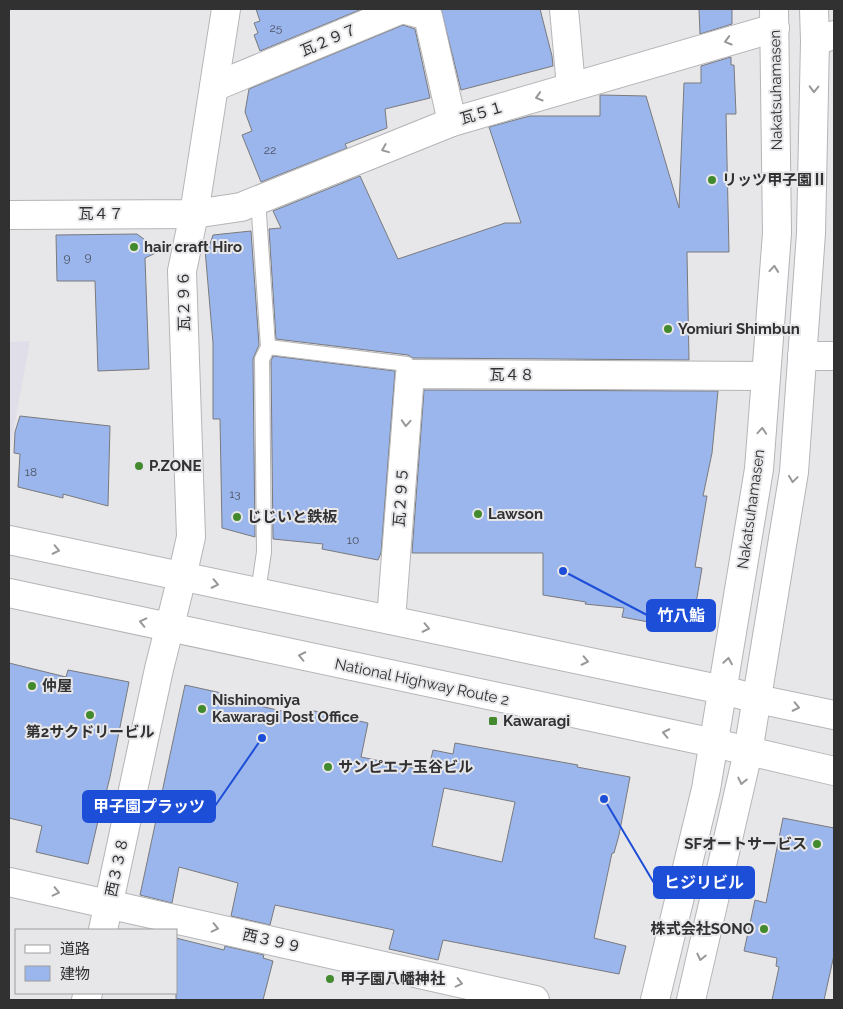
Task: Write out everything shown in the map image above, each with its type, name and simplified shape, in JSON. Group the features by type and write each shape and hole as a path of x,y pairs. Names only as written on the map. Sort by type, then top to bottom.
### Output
{"main road":[{"name":"瓦２９６","path":"182,577 191,537 182,271 194,214 226,9"},
{"name":"瓦２９７","path":"214,87 386,12 402,9 428,16 452,122"},
{"path":"564,9 571,87"},
{"path":"691,1000 748,752 794,472 825,38 814,9"},
{"name":"瓦５１","path":"194,214 241,207 452,122 571,87 775,18"},
{"name":"Nakatsuhamasen","path":"655,1000 706,789 759,469 777,233 775,18"},
{"name":"瓦４７","path":"9,215 194,214"},
{"path":"802,356 834,356"},
{"name":"瓦４８","path":"410,374 766,376"},
{"name":"瓦２９５","path":"391,620 410,374"},
{"path":"9,540 834,715"},
{"name":"西３３８","path":"106,917 159,669 182,577"},
{"name":"National Highway Route 2","path":"9,593 714,743 834,771"},
{"name":"西３９９","path":"9,882 106,917 168,929"},
{"name":"西３９９","path":"178,931 535,1000"}],"lane":[{"path":"258,199 268,347 262,359 264,552 258,592"},
{"path":"268,347 407,364 410,374"}],"shaded area":[{"path":"30,341 9,454 9,342"}],"building":[{"path":"256,9 362,9 260,51 254,35 258,33 254,23 260,21"},
{"path":"441,9 540,9 553,66 461,90"},
{"path":"699,9 732,9 732,24 700,34"},
{"path":"403,25 415,29 430,98 385,109 387,128 345,144 347,148 261,182 242,135 252,131 245,112 249,89"},
{"path":"731,57 731,65 734,65 736,114 726,114 729,252 687,252 689,360 413,358 408,355 276,339 269,229 281,228 273,211 360,176 398,259 505,223 521,223 489,127 530,116 600,116 600,95 646,96 679,208 684,83 701,83 701,66"},
{"path":"251,231 259,345 253,359 255,537 222,528 220,419 213,419 213,343 205,249 209,247 213,235"},
{"path":"137,234 160,251 145,258 149,369 98,371 95,281 57,281 56,235"},
{"path":"273,356 395,371 381,553 378,560 322,549 323,544 273,539 271,361"},
{"path":"424,390 718,391 712,453 703,496 707,496 695,567 702,568 694,615 675,627 622,617 624,608 585,604 586,602 543,595 543,553 412,553"},
{"path":"20,416 110,426 108,506 63,494 63,498 18,487 20,454 14,453 15,432"},
{"path":"9,663 66,677 68,670 129,682 110,777 88,864 36,852 42,826 9,818"},
{"path":"185,685 226,694 225,698 308,717 310,710 368,723 361,757 428,771 433,750 453,754 455,743 578,765 577,767 630,777 619,835 614,853 612,853 594,938 626,946 619,974 443,940 438,960 389,949 394,930 275,905 270,925 231,916 238,883 179,867 172,903 140,895","holes":["444,788 515,802 502,862 432,846"]},
{"path":"783,818 834,828 834,955 824,1000 772,1000 779,967 776,966 777,958 744,951 755,900 766,903"},
{"path":"178,938 224,950 225,946 264,955 263,958 273,961 263,1000 176,1000 176,994 178,994"}],"place":[{"name":"リッツ甲子園Ⅱ","path":"712,180"},
{"name":"hair craft Hiro","path":"134,247"},
{"name":"Yomiuri Shimbun","path":"668,329"},
{"name":"P.ZONE","path":"139,466"},
{"name":"Lawson","path":"478,514"},
{"name":"じじいと鉄板","path":"237,517"},
{"name":"竹八鮨","path":"563,571"},
{"name":"仲屋","path":"32,686"},
{"name":"Nishinomiya Kawaragi Post Office","path":"202,709"},
{"name":"第2サクドリービル","path":"90,715"},
{"name":"Kawaragi","path":"493,721"},
{"name":"甲子園プラッツ","path":"262,738"},
{"name":"サンピエナ玉谷ビル","path":"328,767"},
{"name":"ヒジリビル","path":"604,799"},
{"name":"SFオートサービス","path":"817,844"},
{"name":"株式会社SONO","path":"764,929"},
{"name":"甲子園八幡神社","path":"330,979"}]}
